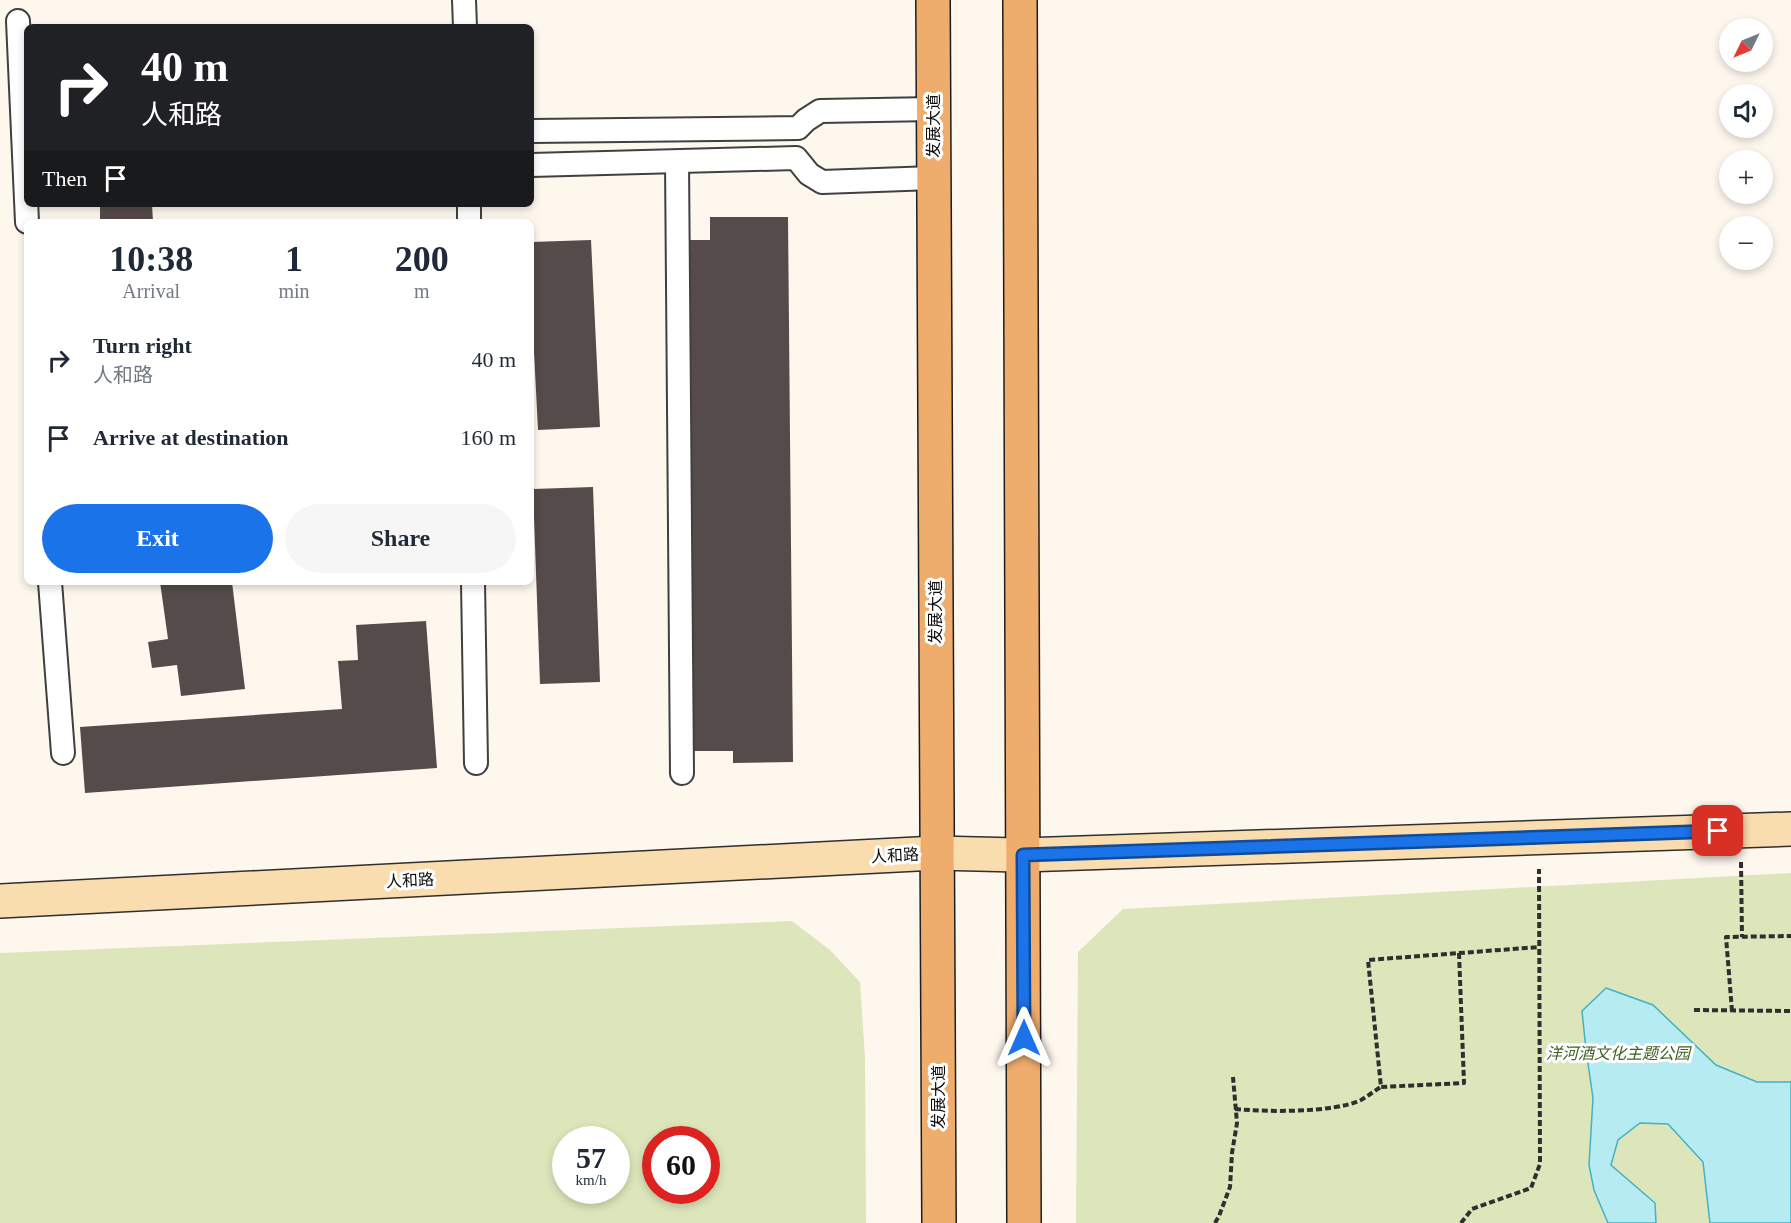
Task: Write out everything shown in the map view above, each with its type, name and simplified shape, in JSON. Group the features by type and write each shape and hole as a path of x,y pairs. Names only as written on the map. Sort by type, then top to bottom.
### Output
{"main road":[{"name":"发展大道","path":"933,0 939,1223"},
{"path":"1020,0 1024,1223"}],"street":[{"path":"464,0 465,24"},
{"path":"18,21 24,155"},
{"path":"534,131 798,128 819,111 933,109"},
{"path":"534,165 796,158 809,174 822,182 933,178"},
{"path":"677,162 682,773"},
{"path":"50,585 63,753"},
{"path":"473,585 476,763"},
{"name":"人和路","path":"0,901 936,853 1023,855 1791,829"}],"path":[{"path":"1740,830 1743,937"},
{"path":"1461,1223 1472,1209 1531,1188 1540,1164 1538,837"},
{"path":"1732,1011 1726,937 1791,936"},
{"path":"1381,1087 1368,960 1539,947"},
{"path":"1235,1109 1266,1112 1336,1107 1360,1101 1381,1087 1464,1083 1459,953"},
{"path":"1694,1010 1791,1011"},
{"path":"1215,1223 1230,1187 1237,1123 1233,1077"}],"green space":[{"name":"洋河酒文化主题公园","path":"1791,873 1791,1223 1076,1223 1078,952 1123,909"},
{"path":"792,921 830,950 860,982 865,1057 866,1223 0,1223 0,953"}],"water":[{"path":"1606,988 1653,1005 1716,1065 1757,1082 1791,1082 1791,1223 1710,1223 1703,1162 1668,1124 1640,1123 1618,1140 1611,1165 1655,1203 1656,1223 1608,1223 1594,1190 1589,1165 1593,1098 1582,1011"}],"building":[{"path":"100,207 152,207 153,219 100,219"},
{"path":"710,217 788,217 793,762 733,763 733,751 692,751 687,240 710,240"},
{"path":"591,240 600,427 538,430 534,352 534,242"},
{"path":"593,487 600,682 540,684 534,489"},
{"path":"160,585 232,585 245,689 181,696 177,665 152,668 148,642 168,639"},
{"path":"426,621 437,768 85,793 80,727 342,709 338,661 358,660 356,625"}],"route":[{"path":"1024,1038 1023,855 1718,831"}]}
